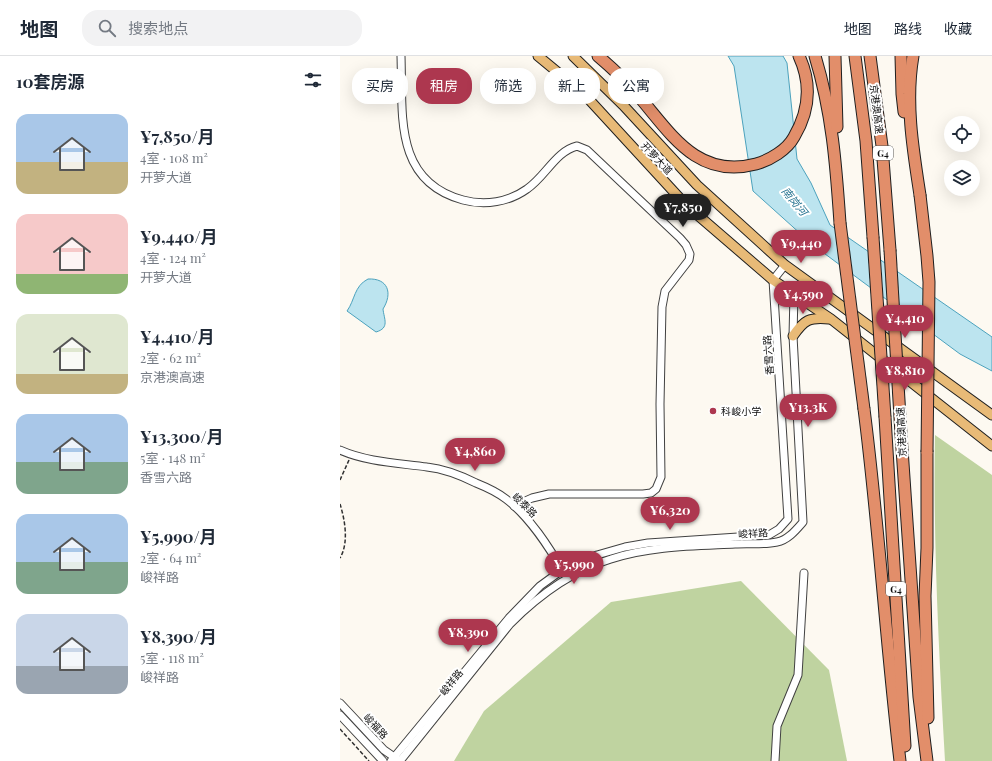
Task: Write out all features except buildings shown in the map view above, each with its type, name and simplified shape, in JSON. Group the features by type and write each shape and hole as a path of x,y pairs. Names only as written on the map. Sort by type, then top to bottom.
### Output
{"highway":[{"path":"598,56 634,91 667,132 681,146 706,162 732,167 753,165 772,158 792,140 801,125 809,96 808,81 800,56"},
{"path":"815,56 825,88 836,161 840,222 873,478 892,692 900,761"},
{"path":"835,56 836,161"},
{"name":"京港澳高速","path":"855,56 866,141 873,237 904,712 905,761"},
{"name":"京港澳高速","path":"870,56 882,146 919,697 927,760"},
{"path":"901,56 902,94 907,134 913,154"},
{"path":"913,56 910,99 913,154 920,195 929,282 927,452 928,548 925,596 928,707 927,760"}],"main road":[{"name":"开萝大道","path":"538,56 584,94 686,205 773,280 831,319 992,446"},
{"name":"开萝大道","path":"573,56 623,105 697,186 785,265 992,415"},
{"path":"793,336 804,322 811,319 831,319"}],"street":[{"path":"401,56 403,131 409,156 423,176 442,192 468,201 481,203 506,199 528,189 564,152 577,146 587,150 680,238 686,245 690,254 689,260 671,283 662,298 660,404 661,477 656,489 651,493 643,494 549,494 532,498 514,506"},
{"path":"773,280 785,265"},
{"name":"香雪六路","path":"773,280 788,519"},
{"path":"793,336 794,294 805,280"},
{"name":"峻祥路","path":"396,760 510,624 545,592 567,578 588,567 612,558 637,553 695,547 778,542 792,535 803,522 793,336"},
{"name":"峻泰路","path":"340,450 351,455 375,460 445,470 460,475 506,498 536,530 567,578"},
{"name":"峻祥路","path":"396,760 509,618 540,586 562,570 597,555 625,547 648,543 769,535 779,529 788,519"},
{"path":"775,761 777,726 798,675 804,573"},
{"name":"峻福路","path":"340,703 384,750 396,760"},
{"name":"峻福路","path":"340,715 383,761"}],"path":[{"path":"340,480 351,455"},
{"path":"340,504 344,517 345,539 343,552 340,558"},
{"path":"340,729 369,761"}],"green space":[{"path":"935,435 992,475 992,761 945,761 936,557"},
{"path":"741,581 829,670 847,761 454,761 484,711 611,602"}],"water":[{"name":"南岗河","path":"728,56 783,56 787,63 797,159 811,183 830,225 992,337 992,371 960,354 813,245 753,191 734,66"},
{"path":"368,279 380,281 387,288 388,292 388,297 383,309 385,326 376,332 347,311 357,289"}],"place":[{"name":"科峻小学","path":"713,411"}]}
